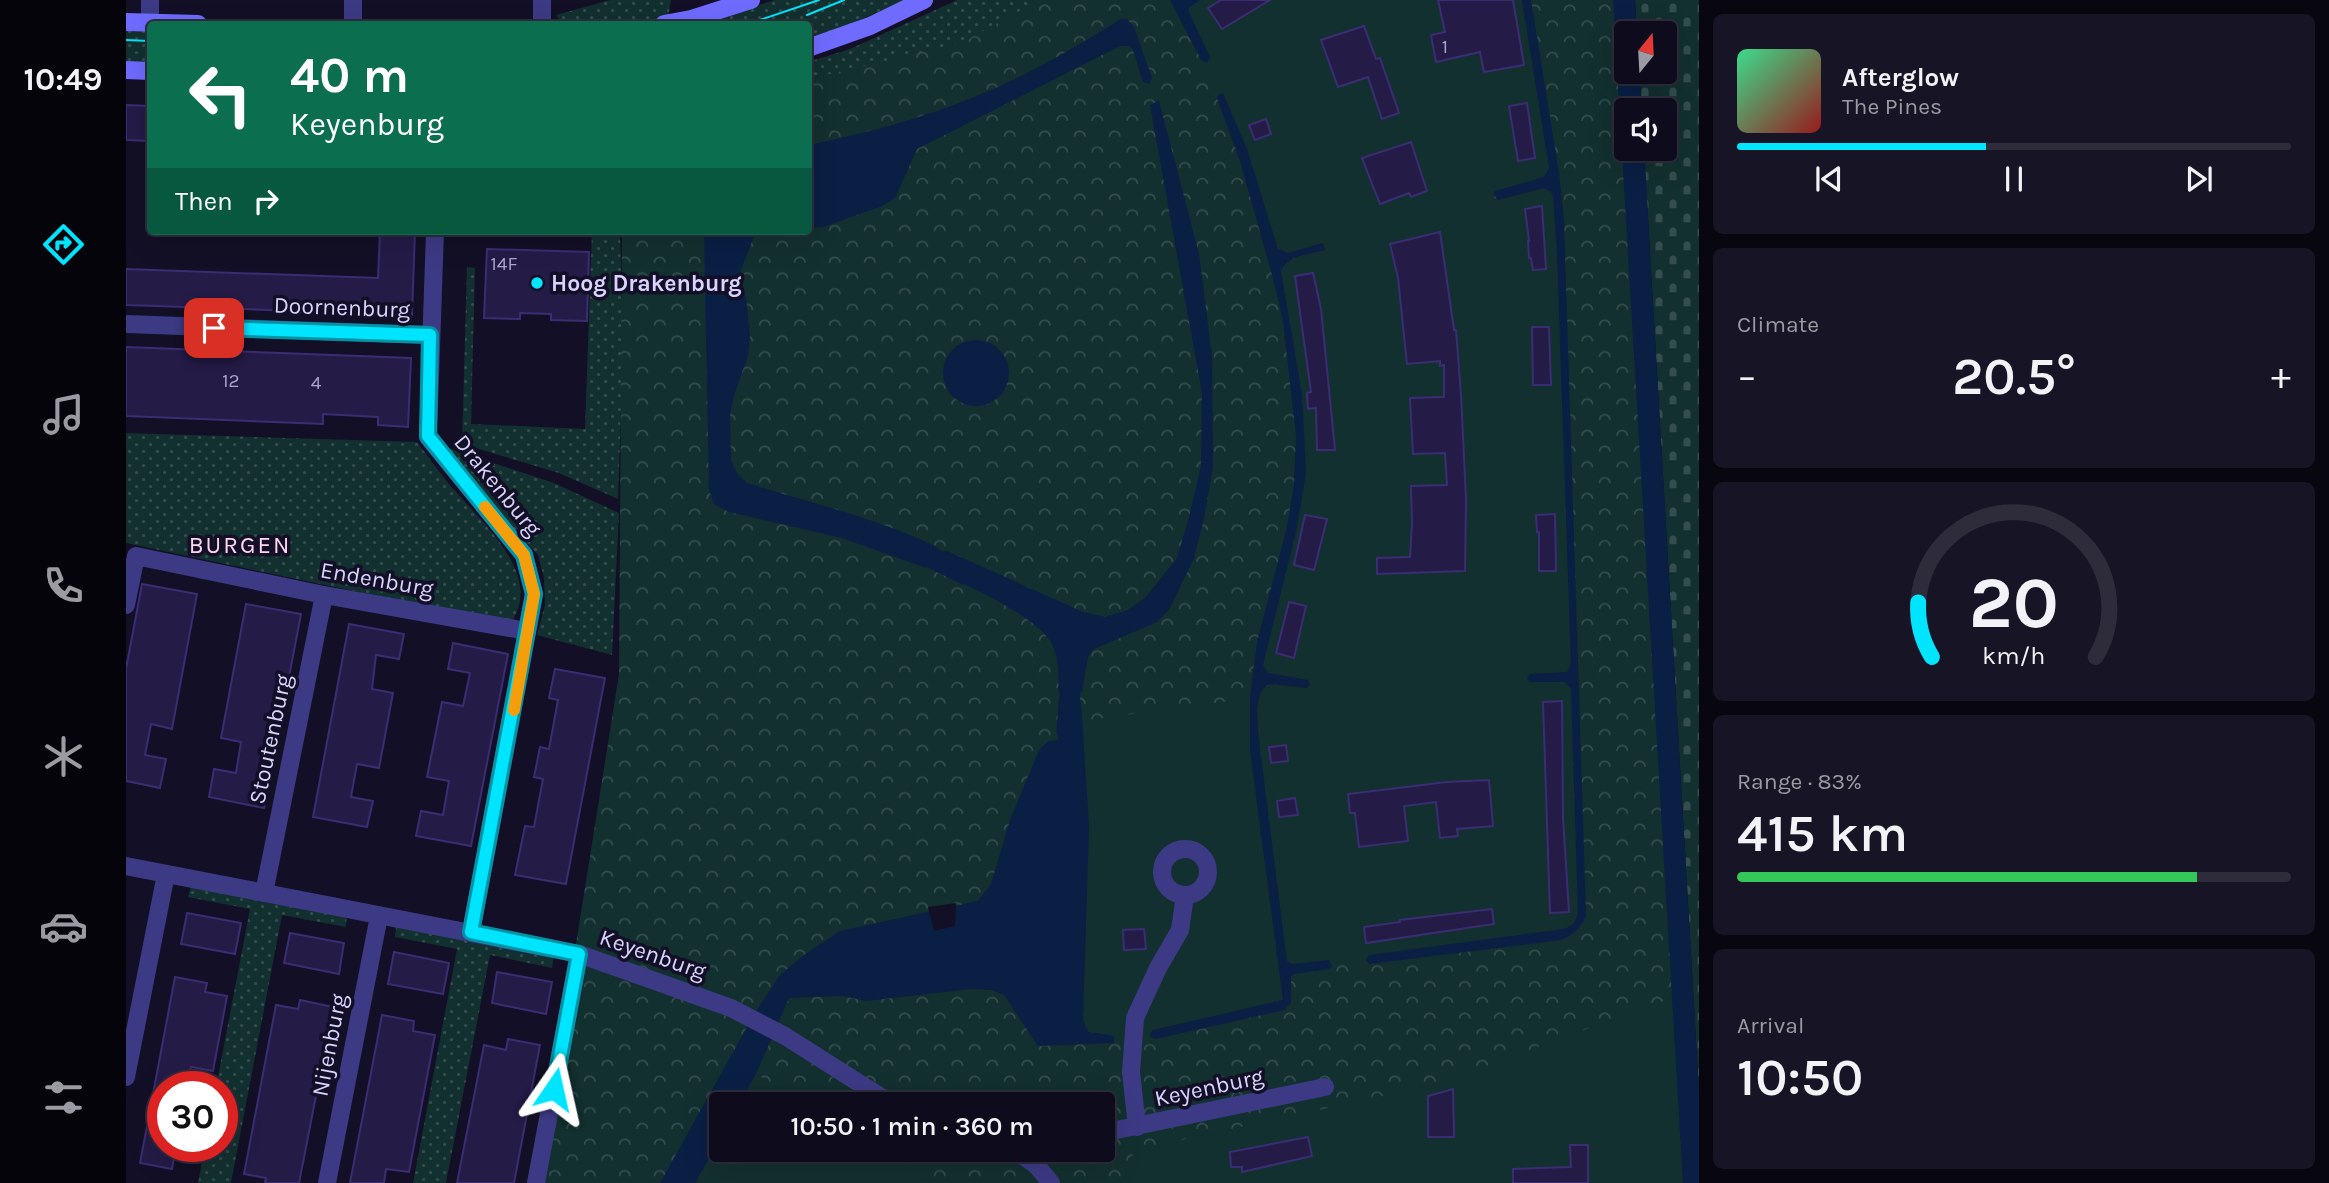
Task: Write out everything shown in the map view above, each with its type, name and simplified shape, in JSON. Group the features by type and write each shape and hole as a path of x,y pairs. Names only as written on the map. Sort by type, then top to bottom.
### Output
{"main road":[{"path":"680,21 751,0"},
{"path":"812,47 870,26 924,0"},
{"path":"126,22 147,23"},
{"path":"126,70 147,71"}],"street":[{"path":"150,0 150,21"},
{"path":"353,21 354,0"},
{"path":"542,0 542,21"},
{"name":"Drakenburg","path":"435,235 428,436 524,555 534,594 471,932"},
{"name":"Doornenburg","path":"126,324 430,335"},
{"name":"Endenburg","path":"126,605 136,556 324,595 527,631"},
{"name":"Stoutenburg","path":"264,893 324,595"},
{"name":"Keyenburg","path":"126,866 579,954 742,1013 785,1036 873,1092"},
{"path":"126,1077 166,874"},
{"path":"1137,1127 1131,1072 1135,1018 1158,968 1180,930 1185,896"},
{"name":"Nijenburg","path":"327,1183 379,916"},
{"path":"536,1183 579,954"},
{"name":"Keyenburg","path":"1115,1131 1325,1087"},
{"path":"1032,1162 1051,1183"}],"green space":[{"path":"610,0 671,0 668,18 649,21 561,21 556,15"},
{"path":"775,0 905,0 812,41 812,21 708,21"},
{"path":"957,0 1067,0 966,50 812,86 812,61 850,49"},
{"path":"1040,0 1628,0 1627,21 1614,21 1614,84 1626,84 1626,98 1614,98 1614,161 1627,161 1693,1183 538,1183 619,674 622,235 812,235 812,78 961,43"},
{"path":"1200,0 1522,0 1549,168 1544,177 1495,191 1493,197 1498,200 1544,188 1553,196 1571,664 1568,672 1530,682 1565,682 1571,689 1578,913 1573,923 1564,929 1369,955 1366,960 1278,967 1283,1000 1153,1030 1141,1037 1115,1040 1111,1035 1088,1032 1083,1020 1089,826 1082,721 1259,697 1261,689 1271,684 1306,688 1268,673 1263,665 1296,532 1306,474 1302,394 1281,271 1294,259 1325,249 1323,243 1291,252 1280,249 1276,244 1247,149 1205,63 1210,57 1190,17 1190,7"},
{"path":"1635,0 1699,0 1699,1091 1645,161 1677,161 1677,98 1641,98 1640,84 1677,84 1677,21 1636,21"},
{"path":"126,26 147,27 147,65 126,64"},
{"path":"592,235 620,235 623,351 618,499 559,473 462,444 467,267 475,268 471,424 585,429"},
{"path":"126,433 417,442 508,554 520,589 519,606 510,624 126,543"},
{"path":"448,448 554,483 619,513 612,655 537,635 545,605 544,578 538,555 485,497"},
{"path":"191,886 347,914 346,927 282,915 238,1146 238,1071 219,1071 250,909 188,897"},
{"path":"396,926 554,955 552,968 490,955 446,1183 413,1183 457,949 395,937"},
{"path":"1672,998 1683,1183 1121,1183 1135,1150 1434,1085"},
{"path":"756,1074 785,1092 746,1092"},
{"path":"709,1158 709,1162 898,1162 932,1183 695,1183"},
{"path":"202,1162 235,1162 231,1183 198,1183"}],"water":[{"path":"1170,0 1200,0 1190,7 1189,12 1210,57 1207,63 1201,60"},
{"path":"1522,0 1531,0 1559,173 1564,221 1586,916 1576,931 1561,940 1369,964 1366,960 1369,955 1564,929 1573,923 1578,913 1571,689 1565,682 1530,682 1527,679 1530,674 1567,672 1571,664 1553,196 1544,188 1498,200 1493,194 1495,191 1544,177 1549,168"},
{"path":"1613,0 1635,0 1636,21 1614,21"},
{"path":"1121,19 1127,19 1134,27 1152,78 1149,84 1143,82 1133,50 1129,46 1120,46 917,149 895,198 882,206 823,227 812,228 812,144 937,111 1016,79"},
{"path":"1618,84 1640,84 1641,98 1619,98"},
{"path":"1223,93 1247,149 1278,249 1288,253 1323,243 1325,250 1294,258 1281,271 1302,394 1306,474 1296,532 1263,665 1268,673 1308,680 1310,685 1306,688 1271,684 1265,687 1259,700 1257,717 1287,961 1293,964 1329,960 1332,966 1329,969 1291,976 1291,1003 1284,1010 1156,1039 1150,1037 1153,1030 1283,1000 1250,751 1250,697 1257,642 1287,527 1294,484 1296,436 1283,321 1240,161 1217,98"},
{"path":"1159,101 1199,254 1212,357 1213,467 1194,558 1170,608 1157,622 1094,649 1088,657 1082,692 1059,693 1055,653 1050,641 1041,631 1014,610 935,571 945,550 1083,612 1105,617 1128,610 1146,597 1177,558 1201,466 1202,393 1150,105"},
{"path":"1623,161 1645,161 1699,1091 1699,1183 1683,1183"},
{"path":"704,235 754,235 740,272 750,335 748,356 730,415 731,460 736,472 747,483 867,519 937,547 926,568 842,538 729,512 714,504 709,490"},
{"path":"976,340 999,350 1009,373 999,396 976,406 953,396 943,373 953,350"},
{"path":"1081,701 1089,826 1083,1020 1088,1032 1111,1035 1114,1037 1114,1043 1038,1046 1004,995 992,990 971,989 866,1001 843,996 789,998 746,1092 711,1092 755,1013 780,975 804,955 840,931 978,901 991,884 1010,820 1039,750 1048,741 1058,740 1060,705"},
{"path":"709,1095 709,1158 695,1183 660,1183"}],"pier":[{"path":"956,903 955,926 934,931 928,907"}],"building":[{"path":"1221,0 1270,0 1222,29 1208,8"},
{"path":"1438,0 1513,0 1524,65 1484,72 1480,52 1436,62 1431,35 1445,32"},
{"path":"1364,26 1376,59 1380,58 1399,113 1382,119 1368,77 1338,87 1321,40"},
{"path":"1527,103 1535,158 1518,161 1509,106"},
{"path":"126,105 147,106 147,141 126,140"},
{"path":"1266,119 1271,134 1255,140 1249,125"},
{"path":"1411,142 1427,191 1411,197 1409,193 1380,204 1362,158"},
{"path":"1542,206 1546,269 1533,270 1529,258 1525,209"},
{"path":"1440,232 1456,330 1461,395 1466,499 1465,571 1377,574 1377,558 1410,557 1411,486 1447,485 1445,453 1413,454 1410,398 1444,397 1444,365 1440,366 1440,361 1407,364 1398,278 1390,244"},
{"path":"380,235 415,235 412,315 126,305 126,269 378,278"},
{"name":"Hoog Drakenburg","path":"487,249 589,252 587,321 551,320 551,314 520,313 520,319 484,318"},
{"path":"1313,273 1321,309 1335,450 1317,450 1316,408 1308,409 1307,393 1311,392 1295,276"},
{"path":"1532,327 1549,327 1551,385 1533,385"},
{"path":"126,347 411,358 408,427 378,425 378,417 323,414 323,424 126,416"},
{"path":"1555,514 1556,571 1539,571 1536,515"},
{"path":"1305,515 1327,519 1314,570 1294,565"},
{"path":"142,584 197,594 172,729 151,724 145,755 166,759 160,788 126,781 126,669"},
{"path":"1289,602 1306,606 1294,658 1276,653"},
{"path":"246,604 301,614 264,808 209,797 214,769 236,773 241,742 221,738"},
{"path":"349,624 404,634 399,659 376,655 372,689 393,693 379,768 357,764 351,797 373,801 367,827 313,817"},
{"path":"453,643 508,654 471,846 416,836 421,811 443,815 449,781 427,777 442,702 463,706 470,673 448,669"},
{"path":"555,669 605,678 566,884 515,875 525,826 534,827 543,779 534,777 540,747 549,749 558,700 549,698"},
{"path":"1562,701 1563,818 1569,912 1550,913 1543,702"},
{"path":"1286,745 1288,761 1271,763 1269,747"},
{"path":"1489,780 1493,826 1457,829 1458,836 1440,838 1436,802 1404,806 1408,841 1359,847 1355,813 1350,813 1348,794 1447,782"},
{"path":"1295,798 1298,815 1279,817 1277,801"},
{"path":"1492,909 1494,924 1366,943 1364,927"},
{"path":"187,913 241,923 235,954 181,944"},
{"path":"1144,929 1146,949 1124,950 1123,930"},
{"path":"290,933 344,943 339,974 284,963"},
{"path":"394,952 449,963 443,994 388,984"},
{"path":"497,972 552,982 546,1014 492,1003"},
{"path":"175,977 207,983 205,992 227,996 213,1071 191,1067 190,1071 157,1071"},
{"path":"300,1000 333,1007 331,1019 299,1183 265,1183 266,1178 244,1174 276,1005 298,1009"},
{"path":"382,1015 414,1021 413,1031 435,1035 409,1172 386,1169 384,1183 350,1183"},
{"path":"508,1039 540,1045 514,1183 457,1183 484,1045 506,1050"},
{"path":"1453,1089 1454,1137 1428,1137 1428,1096"},
{"path":"147,1126 147,1162 173,1162 172,1169 140,1163"},
{"path":"1308,1137 1312,1156 1242,1172 1242,1167 1231,1167 1230,1152"},
{"path":"1570,1145 1588,1145 1588,1183 1513,1183 1513,1169 1571,1167"}],"waterway":[{"path":"906,545 965,574"},
{"path":"1067,731 1072,666"}],"tram line":[{"path":"757,21 819,0"},
{"path":"807,15 844,0"},
{"path":"126,40 147,41"}],"slow traffic":[{"path":"485,507 524,555 534,594 514,710"}],"place":[{"name":"Hoog Drakenburg","path":"537,283"}],"district":[{"name":"BURGEN","path":"240,545"}],"route":[{"path":"214,328 430,335 428,436 524,555 534,594 471,932 579,954 554,1089"}]}
